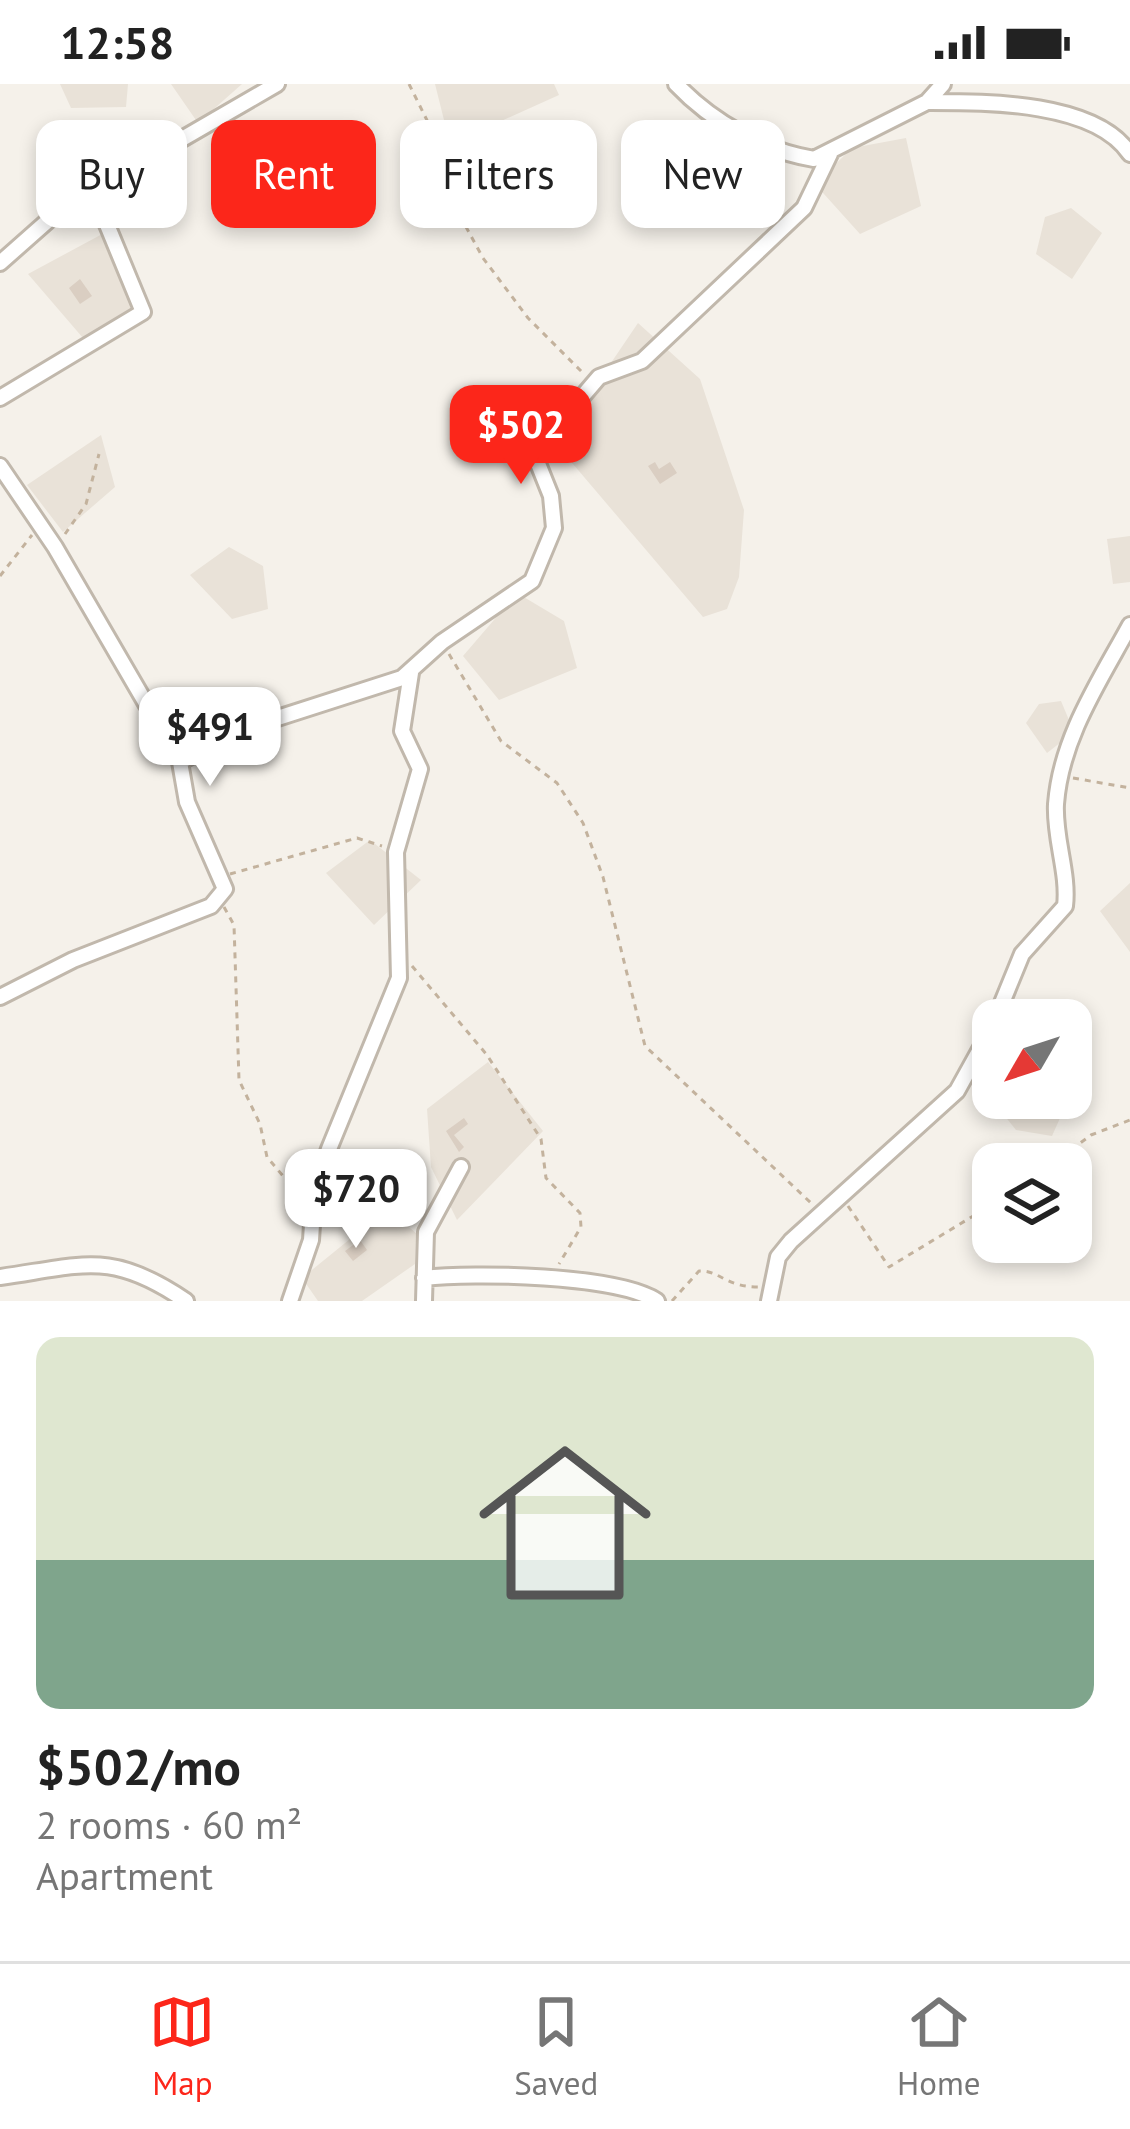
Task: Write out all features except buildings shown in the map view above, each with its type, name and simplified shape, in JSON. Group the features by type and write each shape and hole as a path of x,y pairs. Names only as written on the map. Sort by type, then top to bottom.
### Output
{"street":[{"path":"187,136 278,84"},
{"path":"676,84 721,123 762,143 814,159 927,102 943,84"},
{"path":"927,102 1012,105 1077,118 1121,140 1130,154"},
{"path":"180,762 237,731 376,690 411,673 442,642 537,575 554,528 551,496 537,460 539,447 594,384 642,361 804,208 830,154"},
{"path":"0,263 43,228"},
{"path":"0,398 143,311 109,228"},
{"path":"0,466 55,547 180,762 194,822 223,877 218,901 74,960 0,997"},
{"path":"1004,999 1022,954 1065,906 1056,809 1060,776 1078,721 1130,625"},
{"path":"277,1301 291,1296 310,1248 311,1217 329,1148 399,978 396,852 419,769 402,731 411,673"},
{"path":"769,1295 778,1257 972,1070"},
{"path":"424,1301 429,1222 461,1167"},
{"path":"0,1277 81,1265 123,1266 187,1301"},
{"path":"424,1278 460,1274 548,1280 624,1288 657,1301"}],"path":[{"path":"409,84 466,200 464,225 483,258 528,318 594,384"},
{"path":"55,547 86,504 99,454"},
{"path":"0,576 29,543 34,518"},
{"path":"442,642 501,741 557,783 583,823 603,878 644,1046 828,1207 851,1208 889,1267 972,1217"},
{"path":"1060,776 1130,788"},
{"path":"223,877 356,838 396,852"},
{"path":"218,901 234,926 239,1080 260,1124 267,1157 311,1217"},
{"path":"401,952 487,1055 541,1139 546,1178 580,1213 576,1238 548,1280"},
{"path":"1080,1143 1130,1120"},
{"path":"672,1301 699,1271 709,1270 734,1288 769,1295"}],"shaded area":[{"path":"60,84 128,84 126,107 71,108"},
{"path":"171,84 242,84 198,123"},
{"path":"435,84 554,84 559,95 503,120 444,120"},
{"path":"906,138 921,206 860,234 815,184 852,148"},
{"path":"1071,208 1102,233 1072,279 1036,254 1045,217"},
{"path":"106,232 140,303 83,338 28,274"},
{"path":"638,323 700,379 744,510 739,577 727,609 703,617 556,444"},
{"path":"101,435 115,487 63,532 27,485"},
{"path":"1130,536 1130,582 1113,584 1107,539"},
{"path":"229,547 263,566 268,609 232,619 190,575"},
{"path":"517,593 564,621 577,668 499,700 463,656"},
{"path":"1061,701 1074,732 1047,753 1026,723 1039,704"},
{"path":"370,840 421,880 374,925 326,873"},
{"path":"1130,883 1130,952 1100,911"},
{"path":"488,1062 543,1131 457,1220 431,1167 427,1109"},
{"path":"1007,1119 1060,1119 1052,1136 1016,1130"},
{"path":"387,1209 416,1233 415,1264 362,1301 318,1301 302,1278"}]}
